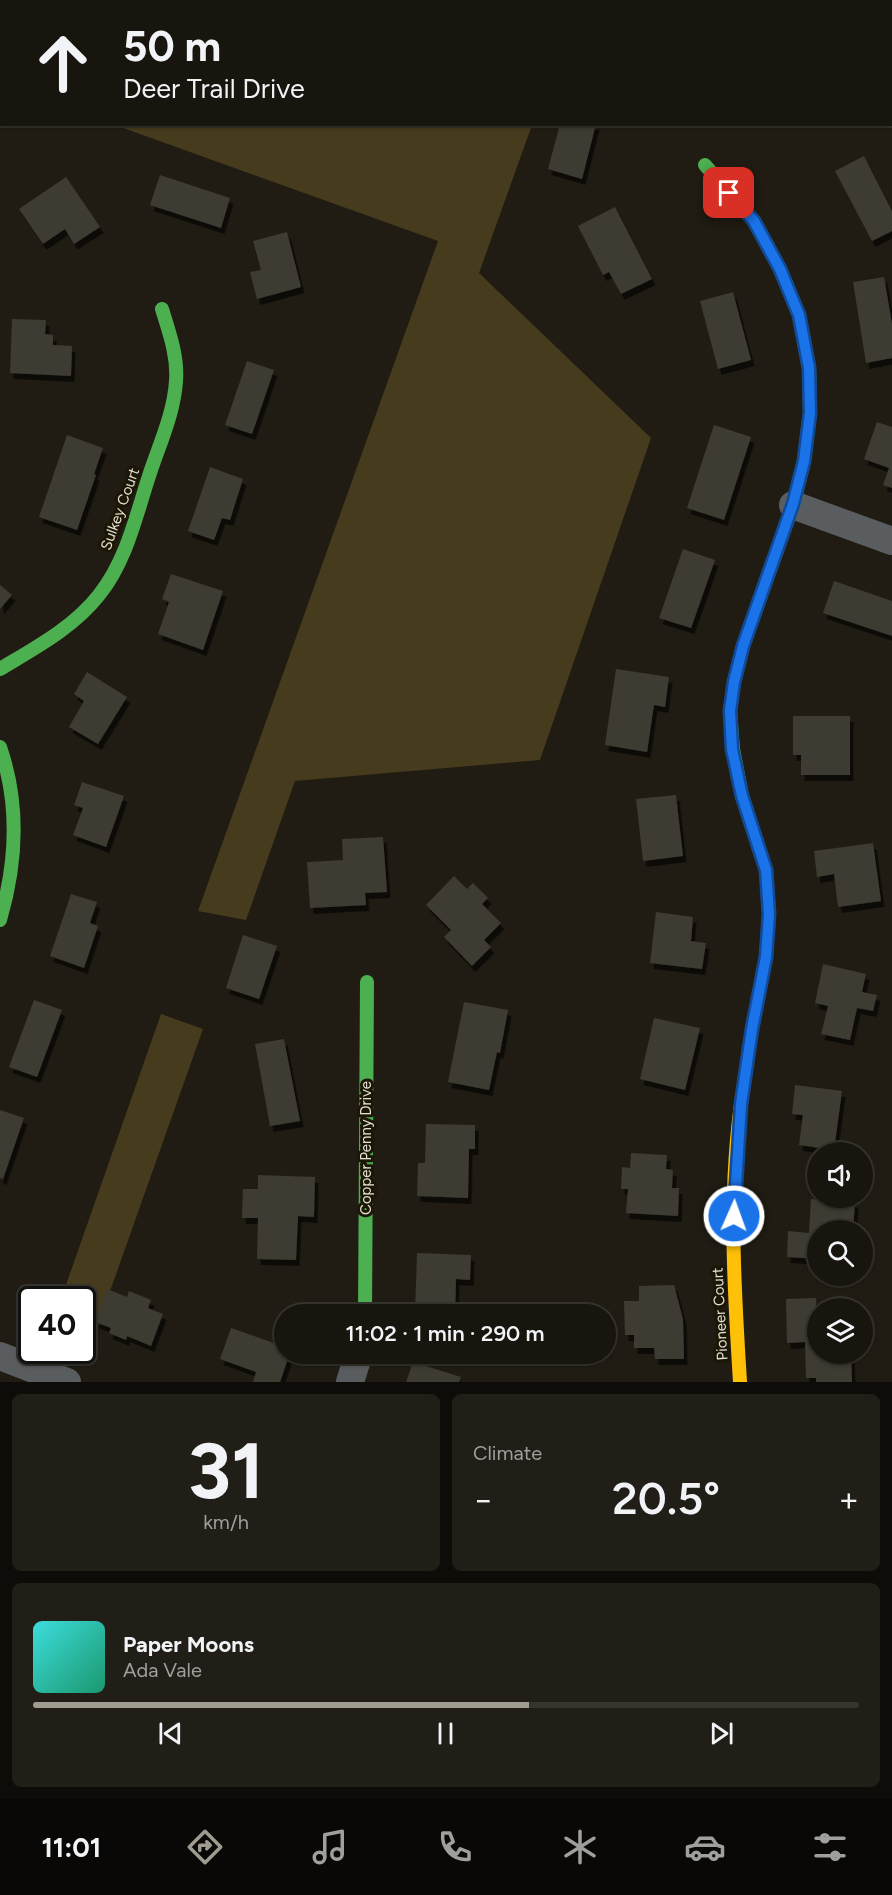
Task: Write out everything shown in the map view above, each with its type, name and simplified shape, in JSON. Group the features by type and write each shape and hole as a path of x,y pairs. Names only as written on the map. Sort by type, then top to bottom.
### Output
{"street":[{"name":"Pioneer Court","path":"705,165 754,221 780,269 799,315 809,368 810,413 804,461 793,504 743,646 730,711 732,749 742,796 766,870 769,914 766,957 741,1104 734,1197 734,1294 740,1382"},
{"name":"Sulkey Court","path":"0,669 79,615 98,596 113,574 168,418 176,380 175,351 162,309"},
{"path":"793,504 892,541"},
{"path":"0,747 10,783 16,845 8,898 0,920"},
{"name":"Copper Penny Drive","path":"365,1304 367,982"},
{"path":"0,1356 67,1382"},
{"path":"350,1382 356,1364"}],"shaded area":[{"path":"118,126 532,126 479,273 651,438 540,760 295,781 246,920 198,911 438,241"},
{"path":"161,1014 203,1029 96,1331 96,1286 66,1286"}],"building":[{"path":"559,126 595,126 582,179 548,169"},
{"path":"864,156 892,211 892,231 872,241 835,171"},
{"path":"160,175 230,198 221,228 150,205"},
{"path":"66,177 100,227 74,244 65,229 43,244 19,209"},
{"path":"615,207 652,279 621,294 609,272 603,275 578,226"},
{"path":"287,232 301,287 257,299 250,272 261,270 253,241"},
{"path":"884,277 892,324 892,358 866,363 853,282"},
{"path":"733,292 751,360 718,369 700,301"},
{"path":"12,319 46,320 45,334 53,335 53,345 72,346 71,376 10,373"},
{"path":"247,361 274,370 252,434 225,425"},
{"path":"877,422 892,427 892,488 883,485 889,468 864,459"},
{"path":"714,425 751,437 724,520 687,508"},
{"path":"67,435 103,448 77,530 39,517"},
{"path":"210,467 243,479 230,520 222,518 214,540 188,531"},
{"path":"683,549 715,560 691,628 659,618"},
{"path":"171,574 223,591 203,650 158,634 169,602 162,599"},
{"path":"834,581 892,601 892,636 823,613"},
{"path":"0,585 12,595 0,609"},
{"path":"616,669 669,677 665,707 654,705 647,752 605,745"},
{"path":"87,672 127,697 98,744 69,727 84,701 74,694"},
{"path":"793,716 850,716 850,775 801,775 801,755 793,755"},
{"path":"82,782 124,796 106,847 73,835 83,808 74,805"},
{"path":"676,795 683,856 643,861 636,799"},
{"path":"383,837 387,892 365,893 366,905 310,908 307,862 343,860 342,839"},
{"path":"873,843 881,901 838,907 834,874 817,877 814,851"},
{"path":"454,876 467,889 473,883 488,898 482,904 501,923 484,940 491,947 472,966 444,937 451,930 426,905"},
{"path":"71,894 97,902 90,923 98,926 84,968 50,956"},
{"path":"656,912 693,917 691,941 706,943 702,969 650,963"},
{"path":"243,935 277,946 259,999 226,988"},
{"path":"823,964 866,974 862,992 877,995 873,1011 857,1008 850,1040 821,1034 828,1006 815,1003"},
{"path":"34,1000 62,1010 37,1077 9,1067"},
{"path":"464,1002 508,1010 500,1053 497,1052 489,1090 448,1082"},
{"path":"654,1018 700,1028 685,1090 640,1079"},
{"path":"284,1039 300,1121 270,1126 255,1044"},
{"path":"795,1085 842,1091 835,1142 807,1142 807,1146 799,1145 803,1115 792,1114"},
{"path":"0,1110 24,1118 3,1179 0,1178"},
{"path":"426,1124 475,1125 475,1149 469,1149 468,1198 417,1196 418,1163 425,1163"},
{"path":"631,1153 667,1155 666,1169 673,1170 672,1188 679,1188 678,1216 626,1213 628,1189 621,1189 622,1167 630,1168"},
{"path":"258,1175 315,1177 314,1217 298,1216 296,1260 257,1259 258,1218 242,1218 243,1189 258,1189"},
{"path":"810,1208 855,1208 854,1220 810,1220"},
{"path":"788,1231 807,1233 807,1258 787,1257"},
{"path":"417,1253 471,1255 470,1280 456,1279 455,1304 415,1304"},
{"path":"674,1285 683,1319 684,1359 655,1359 654,1348 634,1348 634,1335 625,1335 624,1301 639,1301 639,1286"},
{"path":"107,1289 127,1297 129,1291 151,1300 148,1308 163,1314 151,1346 127,1336 126,1340 109,1333 111,1328 96,1322"},
{"path":"807,1298 807,1364 851,1364 852,1382 816,1382 816,1378 806,1378 805,1342 787,1343 786,1299"},
{"path":"231,1328 274,1343 274,1364 286,1364 280,1382 253,1382 256,1372 220,1359"},
{"path":"412,1364 419,1364 461,1377 459,1382 406,1382"}],"traffic: fast":[{"path":"705,165 754,221 780,269 799,315 809,368 810,413 804,461 793,505 743,646 730,711 733,749 742,796 764,864"},
{"path":"0,669 53,636 89,607 109,581 124,552 166,428 175,393 174,353 162,309"},
{"path":"0,747 11,790 14,834 10,877 0,920"},
{"path":"365,1304 367,982"}],"traffic: slow":[{"path":"740,1382 733,1240 735,1168 742,1097"}],"traffic: jam":[{"path":"742,1097 766,957 769,914 764,864"}],"route":[{"path":"729,193 754,221 780,269 799,315 809,368 810,413 804,461 793,504 743,646 730,711 732,749 742,796 766,870 769,914 766,957 741,1104 734,1216"}]}
